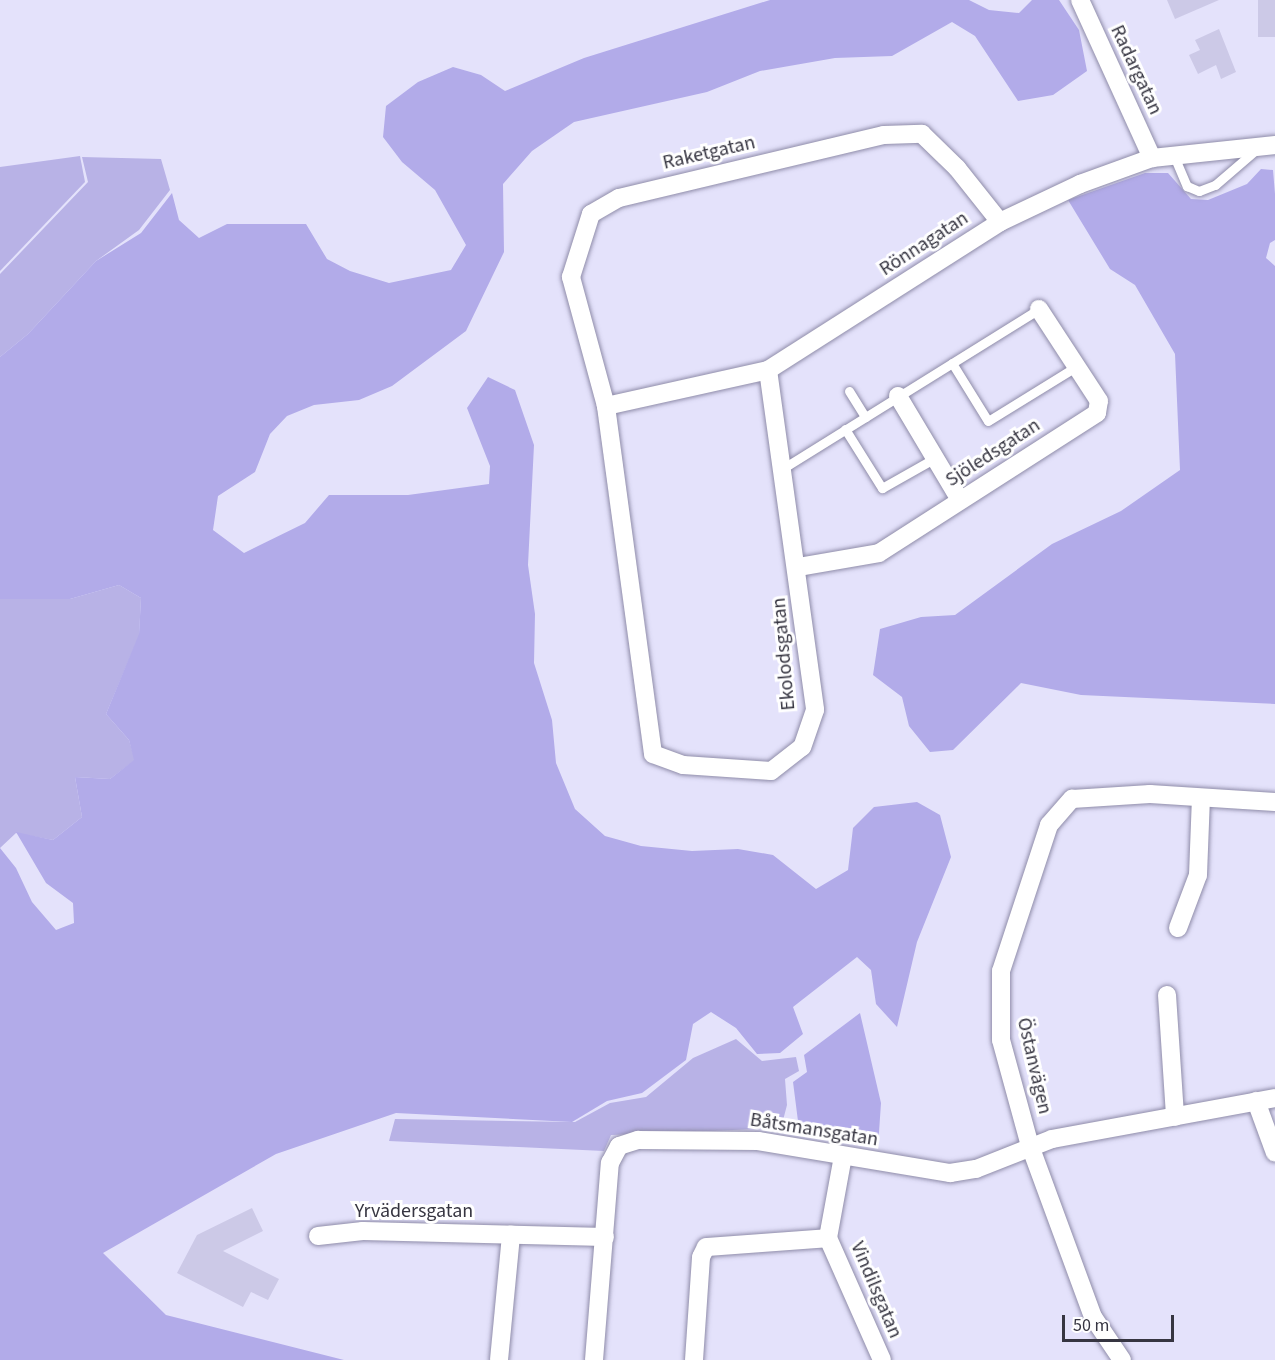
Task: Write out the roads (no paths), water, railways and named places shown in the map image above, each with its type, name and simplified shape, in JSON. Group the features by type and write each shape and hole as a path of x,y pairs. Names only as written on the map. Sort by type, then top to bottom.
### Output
{"street":[{"name":"Radargatan","path":"1080,0 1152,158"},
{"name":"Raketgatan","path":"606,406 571,278 591,214 619,198 884,135 922,134 957,168 999,222"},
{"name":"Rönnagatan","path":"606,406 768,370 999,222 1152,158 1268,145"},
{"name":"Sjöledsgatan","path":"798,567 879,553 1097,413 1099,401 1039,309"},
{"name":"Ekolodsgatan","path":"606,406 653,754 683,765 771,771 802,747 815,710 798,567 768,370"},
{"path":"898,396 960,500"},
{"name":"Östanvägen","path":"1122,1360 1093,1317 1030,1146 1001,1040 1001,971 1049,825 1072,799 1095,794 1275,802"},
{"path":"1178,928 1198,875 1201,798"},
{"path":"1167,995 1175,1117"},
{"name":"Båtsmansgatan","path":"594,1360 610,1163 620,1146 638,1140 758,1141 950,1173 976,1169 1030,1146 1275,1098"},
{"path":"1256,1101 1275,1153"},
{"name":"Vindilsgatan","path":"843,1156 828,1238 882,1360"},
{"name":"Yrvädersgatan","path":"318,1236 363,1231 605,1237"},
{"path":"500,1360 511,1234"},
{"name":"Vindilsgatan","path":"694,1360 701,1257 706,1247 828,1238"}],"lane":[{"path":"1174,156 1187,186 1199,191 1244,164 1268,145"},
{"path":"782,469 1039,309"},
{"path":"952,363 988,421 1077,366"},
{"path":"849,391 865,417"},
{"path":"845,429 882,488 935,458"}]}
